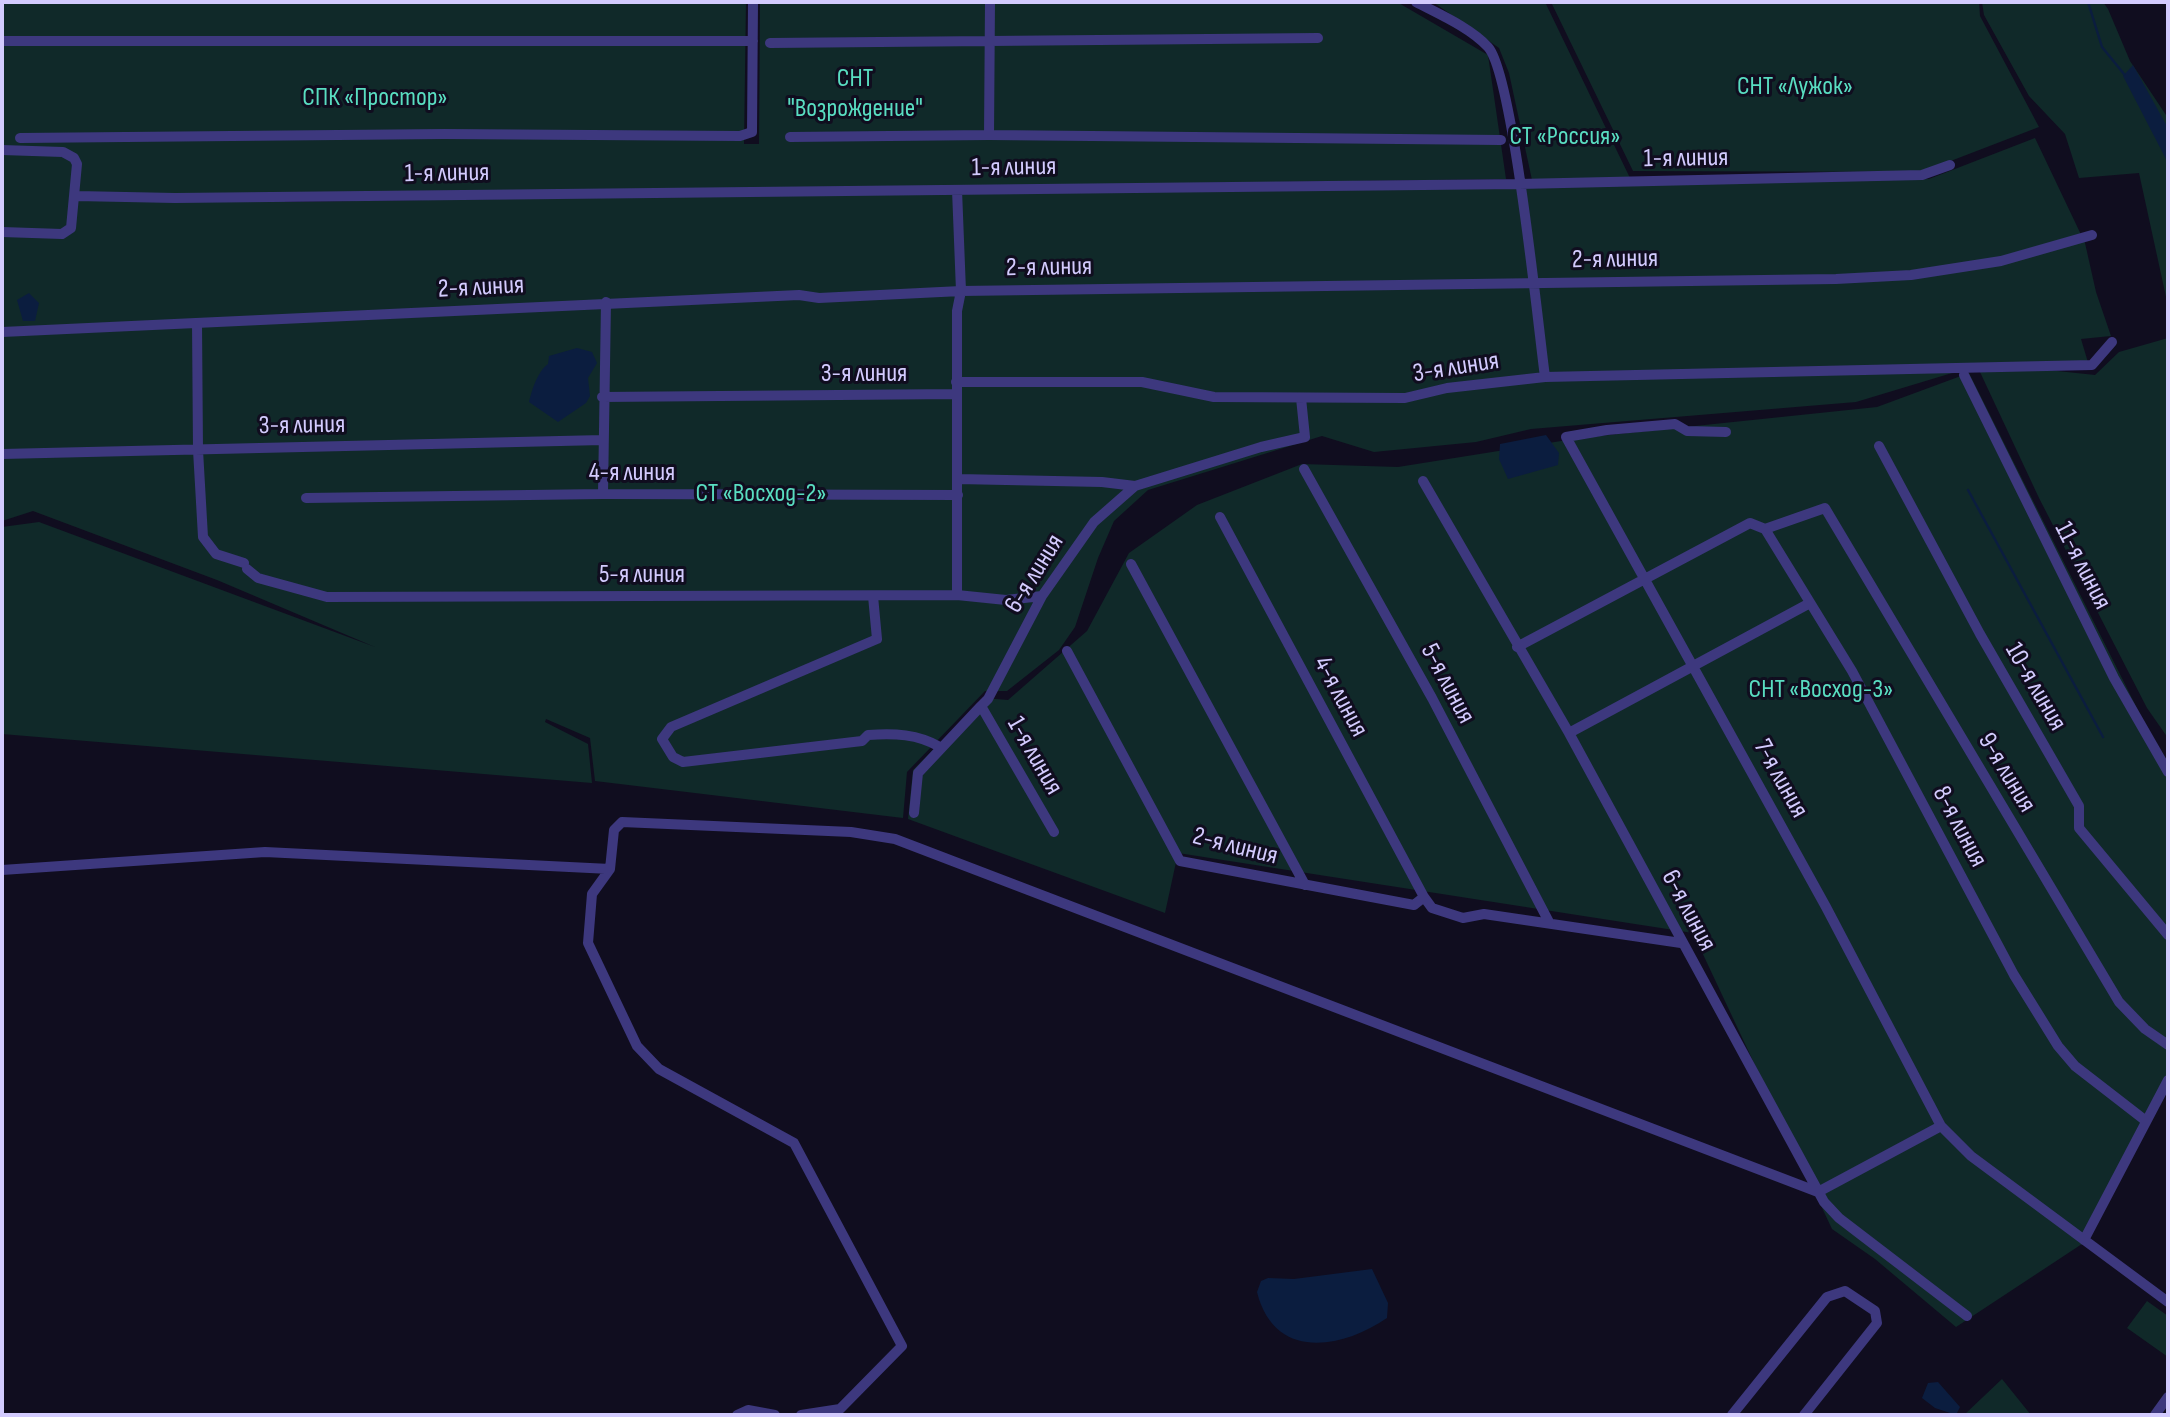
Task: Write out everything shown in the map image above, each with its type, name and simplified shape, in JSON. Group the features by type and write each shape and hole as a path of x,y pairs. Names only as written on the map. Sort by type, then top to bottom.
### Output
{"street":[{"path":"20,138 431,134 740,136 752,132 753,2"},
{"path":"989,135 990,2"},
{"path":"1416,2 1490,48 1502,76 1545,377"},
{"path":"770,43 1318,38"},
{"path":"2,41 752,41"},
{"path":"790,137 989,135 1501,140"},
{"path":"2,150 63,152 74,158 77,164 71,228 62,234 2,232"},
{"name":"1-я линия","path":"76,196 175,198 1519,184 1922,175 1950,164"},
{"path":"957,190 961,290 957,311 956,382 957,595"},
{"name":"2-я линия","path":"2,332 606,302 799,295 820,298 961,290 1533,284 1910,275 2001,261 2092,235"},
{"path":"603,494 602,397 606,302"},
{"name":"5-я линия","path":"197,323 198,450 203,537 216,554 245,566 268,581 327,597 957,595 1006,600 1042,597"},
{"name":"3-я линия","path":"956,382 1142,382 1214,397 1405,398 1447,388 1545,377 1964,372 2004,365 2092,365 2112,342"},
{"name":"11-я линия","path":"1964,372 2114,678 2168,772"},
{"name":"3-я линия","path":"602,397 957,394"},
{"path":"958,479 1102,482 1135,486 1261,447 1305,437 1300,398"},
{"name":"7-я линия","path":"1727,432 1687,431 1675,424 1607,430 1566,438 1646,578 1941,1126 1971,1156 2168,1302"},
{"name":"3-я линия","path":"2,454 603,440"},
{"name":"10-я линия","path":"1880,446 1980,634 2079,806 2079,828 2168,935"},
{"name":"5-я линия","path":"1304,468 1432,698 1549,922"},
{"name":"6-я линия","path":"1423,481 1569,733 1818,1192 1839,1218 1967,1316"},
{"name":"6-я линия","path":"985,702 1042,597 1094,522 1135,486"},
{"name":"4-я линия","path":"306,498 603,494 958,495"},
{"name":"9-я линия","path":"1765,529 1825,508 2119,1002 2145,1029 2168,1045"},
{"name":"4-я линия","path":"1220,517 1424,897"},
{"path":"1517,647 1750,523 1765,529"},
{"name":"8-я линия","path":"1765,529 1852,671 2014,975 2058,1046 2075,1066 2146,1121"},
{"path":"1131,564 1305,885 1414,905 1424,897 1432,908 1463,918 1484,914 1681,943"},
{"path":"873,596 877,639 671,727 662,739 666,749 683,762 862,741 868,735 879,734 911,736 940,747"},
{"path":"1569,733 1811,603"},
{"name":"2-я линия","path":"1067,651 1180,861 1305,885"},
{"name":"1-я линия","path":"914,813 918,772 985,702 1054,832"},
{"path":"801,1415 840,1409 902,1346 794,1143 659,1069 637,1046 588,943 592,894 610,869 614,831 622,822 851,832 895,839 1651,1131 1818,1192 1941,1126"},
{"path":"2,870 265,852 610,869"},
{"path":"2084,1240 2168,1080"},
{"path":"1732,1415 1827,1297 1845,1291 1875,1311 1877,1323 1804,1415"},
{"path":"2155,1415 2168,1397"},
{"path":"737,1415 748,1410 775,1415"}],"green space":[{"name":"СТ «Восход-2»","path":"2,2 746,2 744,144 759,144 760,2 1397,2 1488,55 1506,179 285,195 285,202 1929,179 2035,138 2085,243 2096,292 2111,336 2081,339 2090,369 2048,370 2095,375 2119,352 2168,338 2168,738 2147,708 2039,498 1980,372 1962,370 1856,402 1531,429 1476,442 1374,452 1322,436 1148,490 1114,521 1098,558 1075,627 1059,650 1007,691 985,691 907,772 903,818 595,781 590,738 546,719 545,722 588,744 592,783 2,734 2,527 39,522 375,647 217,580 33,511 2,521"},
{"name":"СТ «Россия»","path":"1433,2 1545,2 1630,178 1532,180 1509,73 1499,48"},
{"name":"СНТ «Лужок»","path":"1551,2 1979,2 1980,16 2039,127 1922,172 1633,171"},
{"path":"1982,2 2103,2 2108,9 2130,61 2168,118 2168,306 2139,173 2079,178 2065,134 2029,96 1984,15"},
{"name":"СНТ «Восход-3»","path":"1969,373 2168,770 2168,1087 2085,1242 1956,1327 1875,1259 1832,1229 1693,933 1178,853 1165,913 908,819 913,770 984,698 1008,700 1087,631 1129,553 1197,505 1302,464 1398,467 1580,438 1877,407"},
{"path":"2147,1301 2168,1316 2168,1357 2127,1328"},
{"path":"2002,1379 2031,1415 1964,1415"}],"water":[{"path":"2133,65 2168,128 2168,163 2123,76"},
{"path":"29,293 39,303 35,321 23,321 17,300"},
{"path":"577,348 592,352 597,363 588,378 590,396 586,403 558,422 529,402 530,397 538,376 548,364 549,356"},
{"path":"1546,435 1559,453 1558,465 1508,479 1499,459 1500,444"},
{"path":"1372,1269 1388,1303 1387,1318 1369,1329 1330,1342 1311,1343 1293,1339 1278,1329 1266,1314 1257,1292 1261,1281 1268,1278 1294,1279"},
{"path":"1938,1382 1960,1407 1956,1415 1935,1408 1922,1398 1928,1383"}],"waterway":[{"path":"2088,2 2102,47 2124,74"},
{"path":"1968,490 2103,737"}],"park label":[{"name":"СНТ \"Возрождение\"","path":"855,94"},
{"name":"СПК «Простор»","path":"375,98"}]}
